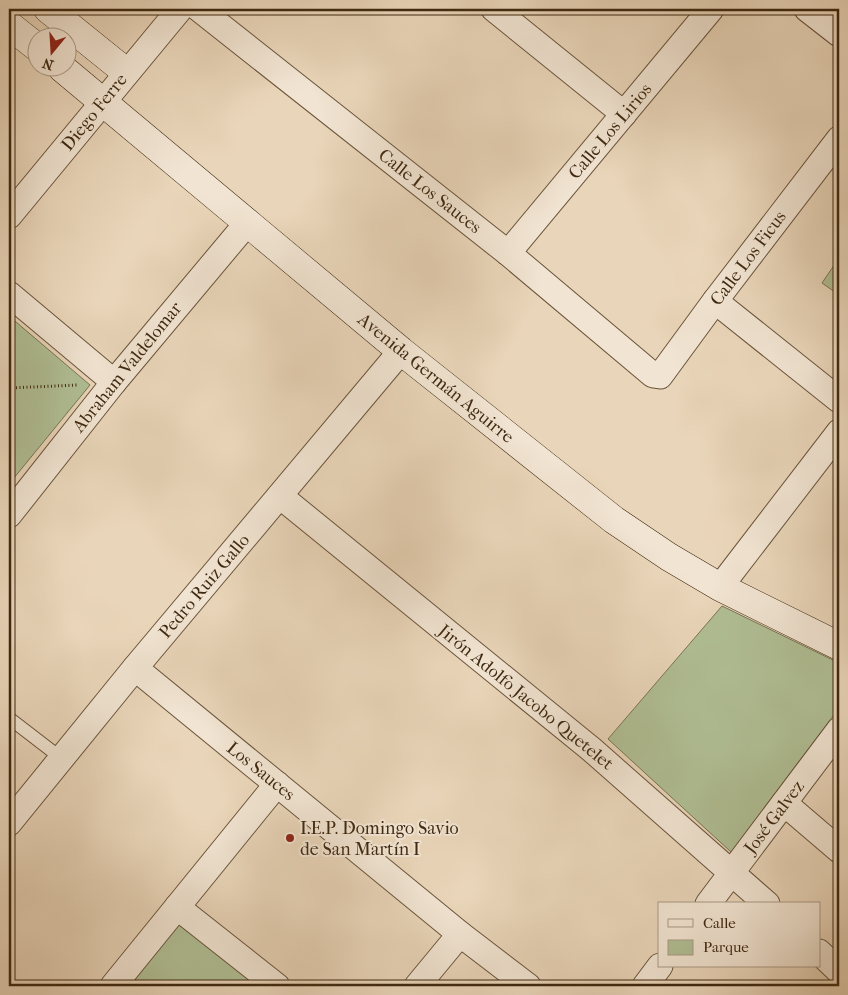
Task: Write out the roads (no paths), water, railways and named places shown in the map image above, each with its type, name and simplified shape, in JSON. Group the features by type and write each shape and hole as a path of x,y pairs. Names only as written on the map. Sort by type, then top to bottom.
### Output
{"street":[{"path":"48,9 126,72"},
{"name":"Diego Ferre","path":"9,216 126,72 180,9"},
{"name":"Calle Los Sauces","path":"200,9 508,253 653,375 657,376"},
{"path":"494,9 624,114"},
{"name":"Calle Los Lirios","path":"508,253 711,9"},
{"path":"807,9 839,34"},
{"path":"9,25 28,40"},
{"name":"Avenida Germán Aguirre","path":"74,78 401,351 614,520 669,557 720,587 839,646"},
{"name":"Calle Los Ficus","path":"657,376 660,376 839,139"},
{"name":"Abraham Valdelomar","path":"9,515 114,382 248,222"},
{"path":"9,294 114,382"},
{"path":"715,301 839,400"},
{"name":"Pedro Ruiz Gallo","path":"9,823 135,668 401,351"},
{"path":"720,587 839,432"},
{"name":"Jirón Adolfo Jacobo Quetelet","path":"280,496 591,748 765,902"},
{"name":"Los Sauces","path":"135,668 460,934 528,986"},
{"name":"José Galvez","path":"710,902 839,730"},
{"path":"112,986 277,784"},
{"path":"784,803 839,850"},
{"path":"176,908 277,986"},
{"path":"418,986 460,934"},
{"path":"820,953 839,971"},
{"path":"645,986 658,968"}],"lane":[{"path":"9,718 61,758"}],"place":[{"name":"I.E.P. Domingo Savio de San Martín I","path":"290,838"}]}
